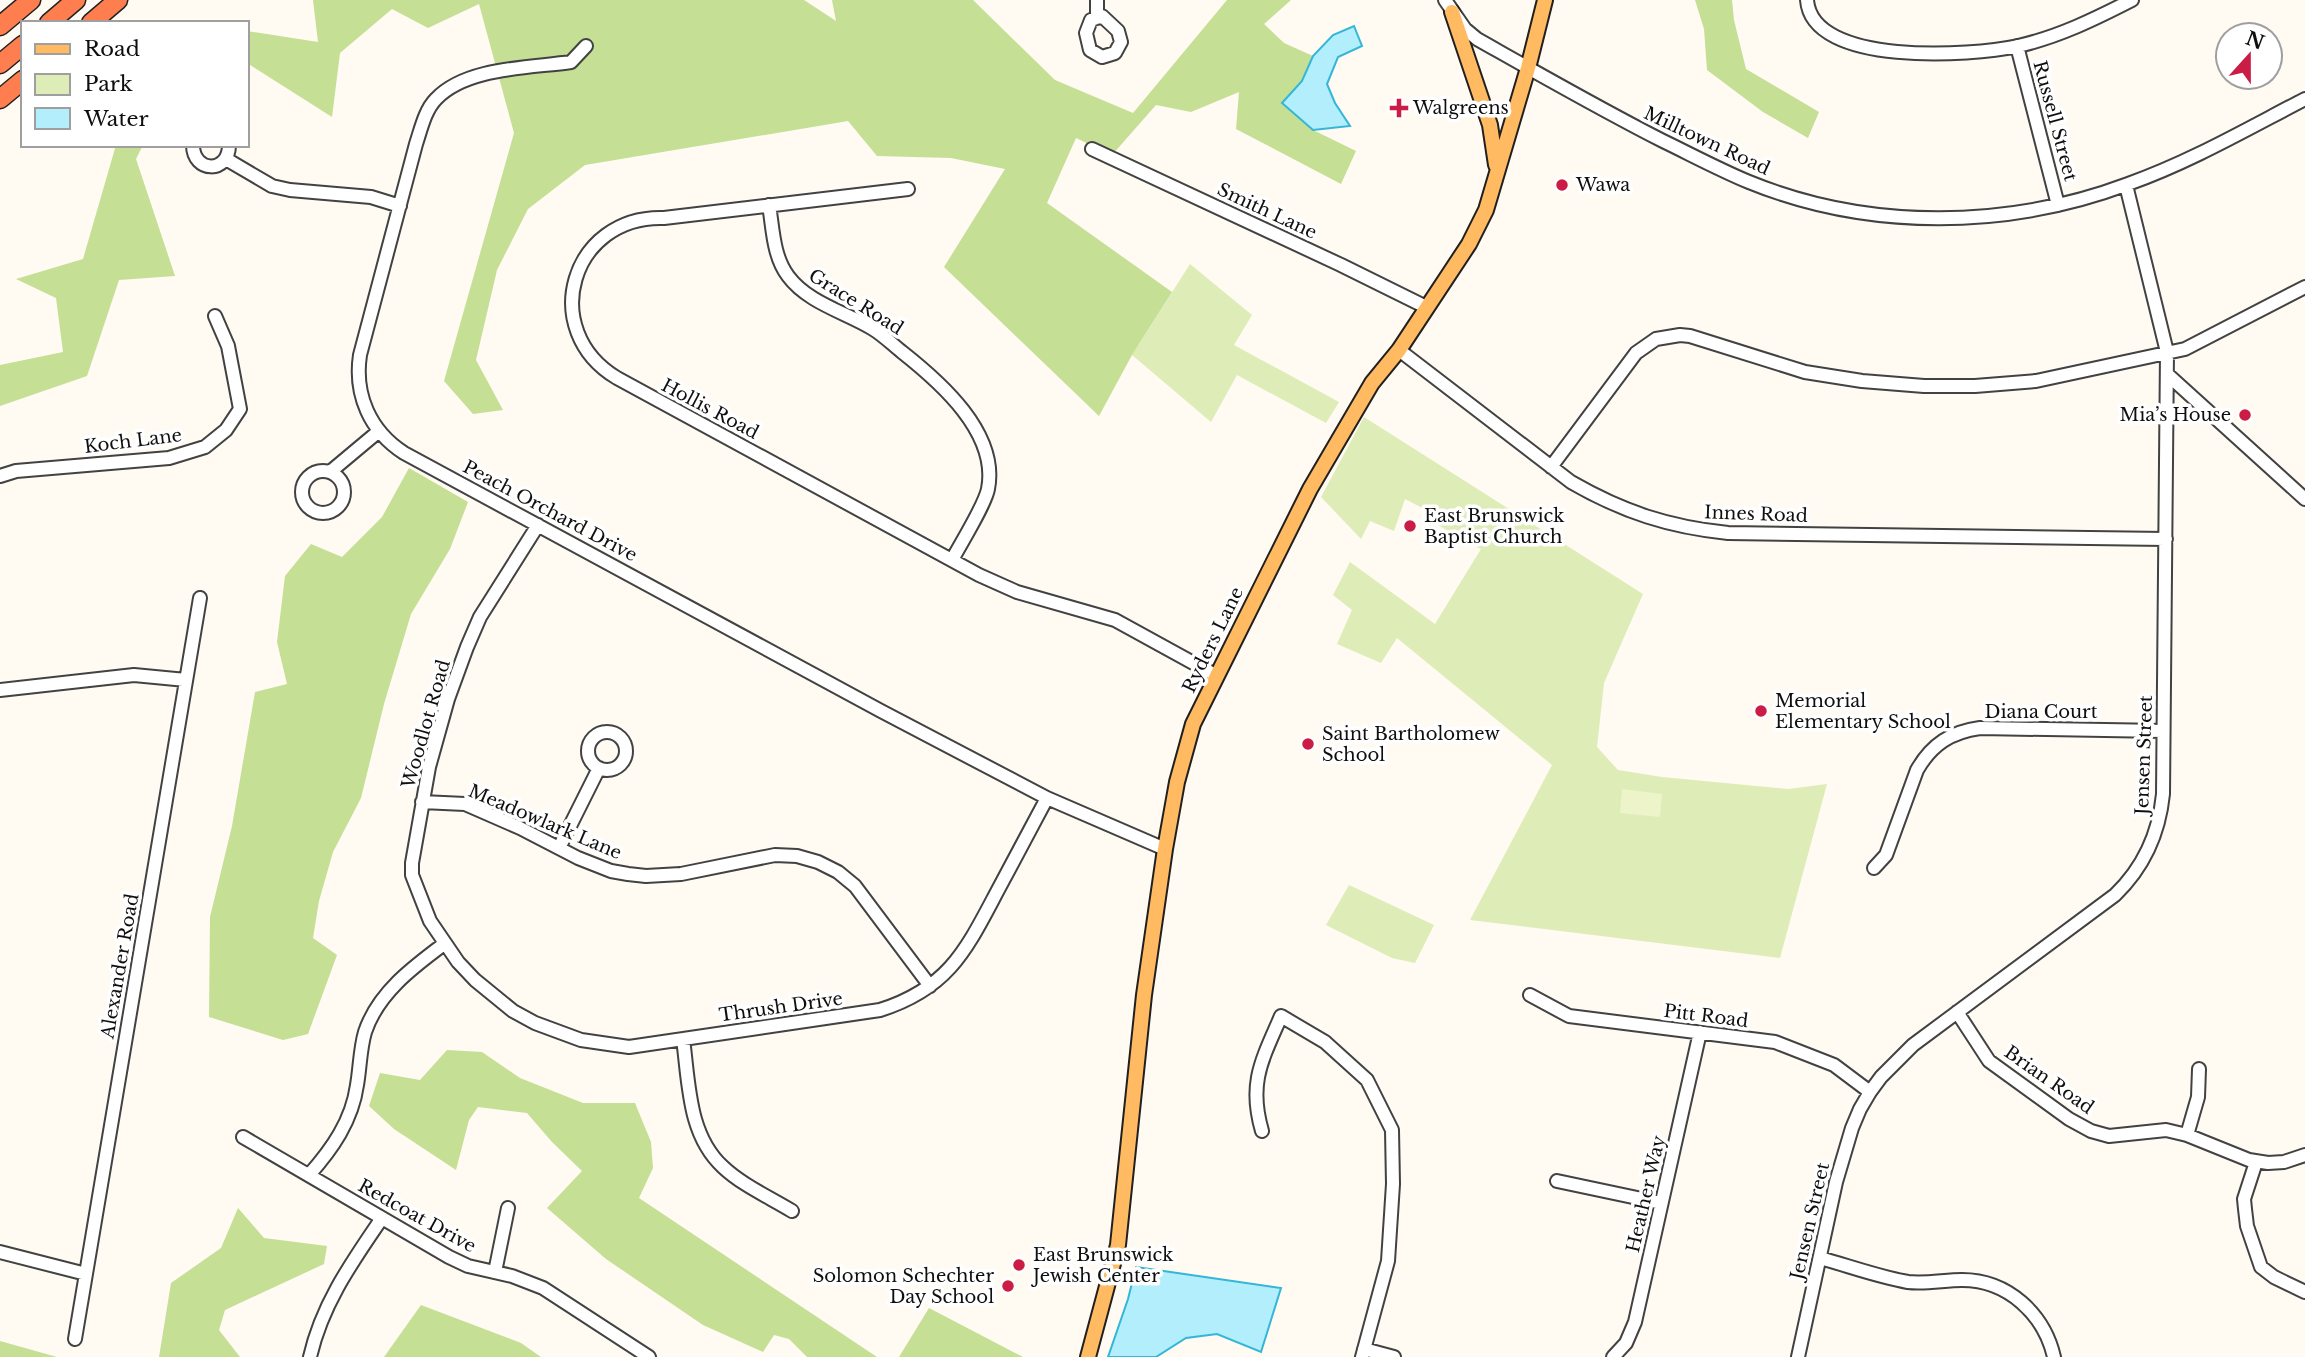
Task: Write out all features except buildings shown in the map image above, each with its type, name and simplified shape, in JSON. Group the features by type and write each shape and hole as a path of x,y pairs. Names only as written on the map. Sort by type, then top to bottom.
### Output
{"highway":[{"path":"0,26 31,0"},
{"path":"51,21 76,0"},
{"path":"93,21 118,0"},
{"path":"0,64 21,46"},
{"path":"0,99 21,82"}],"main road":[{"name":"Ryders Lane","path":"1088,1357 1118,1245 1144,995 1165,849 1177,782 1193,724 1311,488 1372,383 1399,350 1469,244 1486,210 1545,0"},
{"path":"1448,6 1490,125 1497,169"}],"street":[{"path":"1097,0 1097,18"},
{"path":"1807,0 1808,9 1819,27 1839,40 1864,48 1954,54 2017,46 2088,22 2132,0"},
{"name":"Milltown Road","path":"1448,6 1465,29 1477,39 1610,113 1718,168 1772,190 1874,215 1921,218 2003,214 2059,205 2126,185 2208,149 2305,99"},
{"name":"Peach Orchard Drive","path":"586,46 571,62 481,74 462,81 436,99 427,112 416,144 359,364 363,402 379,431 404,453 1047,799 1165,849"},
{"name":"Russell Street","path":"2017,46 2059,205"},
{"path":"193,147 195,158 206,166 219,164 226,159 229,147"},
{"name":"Smith Lane","path":"1092,149 1426,307"},
{"path":"226,159 272,186 371,197 400,206"},
{"name":"Jensen Street","path":"1798,1357 1844,1153 1860,1109 1870,1092 1913,1045 2115,895 2134,875 2149,850 2159,823 2163,794 2167,352 2126,185"},
{"name":"Hollis Road","path":"908,189 637,220 621,226 605,235 587,254 578,270 573,287 572,314 580,340 595,362 617,378 952,560 1017,592 1115,620 1217,676"},
{"name":"Grace Road","path":"769,205 776,251 785,272 794,284 812,297 874,329 937,380 966,414 978,436 989,471 988,491 952,560"},
{"path":"1552,467 1636,353 1645,345 1668,336 1690,336 1805,372 1862,381 1924,386 1975,386 2036,381 2185,349 2305,287"},
{"path":"2279,300 2305,299"},
{"name":"Koch Lane","path":"0,476 16,471 169,458 205,447 226,430 240,409 228,346 215,316"},
{"name":"Innes Road","path":"1399,350 1552,467 1600,499 1664,523 1728,533 2166,539"},
{"path":"2167,374 2305,499"},
{"path":"331,472 379,431"},
{"name":"Woodlot Road","path":"444,944 420,899 412,875 429,767 448,699 480,617 538,525"},
{"name":"Alexander Road","path":"75,1339 200,598"},
{"path":"0,690 134,675 186,680"},
{"name":"Diana Court","path":"1874,868 1886,855 1917,770 1924,758 1934,747 1952,735 1980,729 2163,731"},
{"path":"559,848 599,768"},
{"name":"Thrush Drive","path":"444,944 475,981 493,997 535,1023 581,1040 629,1047 880,1010 909,999 930,986 946,973 965,950 1047,799"},
{"name":"Meadowlark Lane","path":"422,802 465,804 520,828 578,859 603,868 646,876 681,874 775,855 797,856 818,862 838,872 855,886 930,986"},
{"path":"309,1175 330,1153 351,1110 365,1031 374,1012 410,969 444,944"},
{"name":"Pitt Road","path":"1530,995 1569,1016 1776,1042 1834,1065 1870,1092"},
{"name":"Brian Road","path":"1957,1012 1989,1061 2069,1119 2091,1131 2109,1136 2166,1130 2268,1163 2284,1162 2305,1155"},
{"path":"1262,1131 1255,1107 1259,1066 1281,1016 1325,1042 1367,1080 1392,1130 1393,1185 1388,1261 1363,1353 1394,1357"},
{"name":"Heather Way","path":"1613,1357 1626,1343 1635,1322 1700,1032"},
{"path":"683,1039 696,1124 709,1151 729,1172 792,1211"},
{"path":"2187,1135 2198,1097 2199,1069"},
{"name":"Redcoat Drive","path":"243,1137 449,1257 468,1266 529,1281 543,1288 649,1357"},
{"path":"2256,1161 2244,1199 2247,1226 2261,1267 2274,1277 2305,1292"},
{"path":"1557,1181 1661,1203"},
{"path":"495,1272 508,1208"},
{"path":"310,1357 322,1315 332,1293 382,1218"},
{"path":"0,1252 86,1274"},
{"path":"1820,1258 1912,1282 1973,1281 2001,1289 2033,1312 2044,1329 2054,1357"}],"green space":[{"path":"313,0 804,0 836,21 832,0 973,0 1055,80 1133,113 1227,0 1291,0 1264,24 1284,43 1313,56 1302,81 1282,103 1313,130 1356,151 1341,184 1236,129 1239,92 1191,112 1156,105 1112,155 1076,138 1047,203 1172,292 1132,355 1099,416 944,267 1005,169 951,158 877,156 848,121 585,165 528,209 497,270 476,360 503,410 473,414 444,381 514,133 479,4 428,28 392,9 340,53 332,117 248,64 248,31 318,42"},
{"path":"1695,0 1732,0 1746,69 1819,112 1808,138 1763,112 1707,70 1704,29"},
{"path":"115,147 142,147 136,159 175,276 119,280 87,376 0,406 0,365 63,352 56,298 16,279 83,259"},
{"path":"1190,264 1252,315 1234,345 1339,402 1326,423 1237,375 1211,422 1132,355"},
{"path":"1364,417 1643,594 1604,683 1597,747 1618,770 1788,789 1827,784 1780,958 1470,920 1552,765 1397,638 1381,663 1337,644 1352,610 1333,595 1350,562 1435,624 1481,549 1427,519 1430,512 1405,499 1394,531 1370,521 1361,539 1321,497"},
{"path":"409,468 468,502 450,549 411,614 384,704 361,798 333,852 319,901 313,938 337,955 308,1034 283,1040 209,1017 210,917 232,826 255,692 287,684 277,642 285,576 311,544 342,557 382,517"},
{"path":"1622,789 1662,794 1660,817 1620,813"},
{"path":"1349,885 1434,925 1415,963 1392,958 1326,925"},
{"path":"447,1050 482,1052 520,1078 583,1103 635,1103 651,1142 653,1168 639,1198 877,1357 807,1357 789,1339 774,1335 763,1352 703,1325 606,1259 547,1208 582,1171 527,1113 478,1107 469,1120 456,1170 394,1129 369,1106 380,1073 420,1080"},
{"path":"238,1208 264,1238 327,1246 324,1264 225,1310 219,1330 240,1357 159,1357 171,1283 221,1248"},
{"path":"421,1305 521,1343 541,1357 384,1357"},
{"path":"929,1308 1023,1357 899,1357"},
{"path":"0,1341 57,1357 0,1357"}],"water":[{"path":"1354,26 1362,46 1338,57 1327,84 1335,103 1350,126 1313,130 1282,103 1302,81 1313,56 1333,35"},
{"path":"1136,1267 1281,1288 1261,1352 1217,1334 1186,1338 1156,1357 1108,1357"}],"place":[{"name":"Walgreens","path":"1399,108"},
{"name":"Wawa","path":"1562,185"},
{"name":"Mia’s House","path":"2245,415"},
{"name":"East Brunswick Baptist Church","path":"1410,526"},
{"name":"Memorial Elementary School","path":"1761,711"},
{"name":"Saint Bartholomew School","path":"1308,744"},
{"name":"East Brunswick Jewish Center","path":"1019,1265"},
{"name":"Solomon Schechter Day School","path":"1008,1286"}]}
